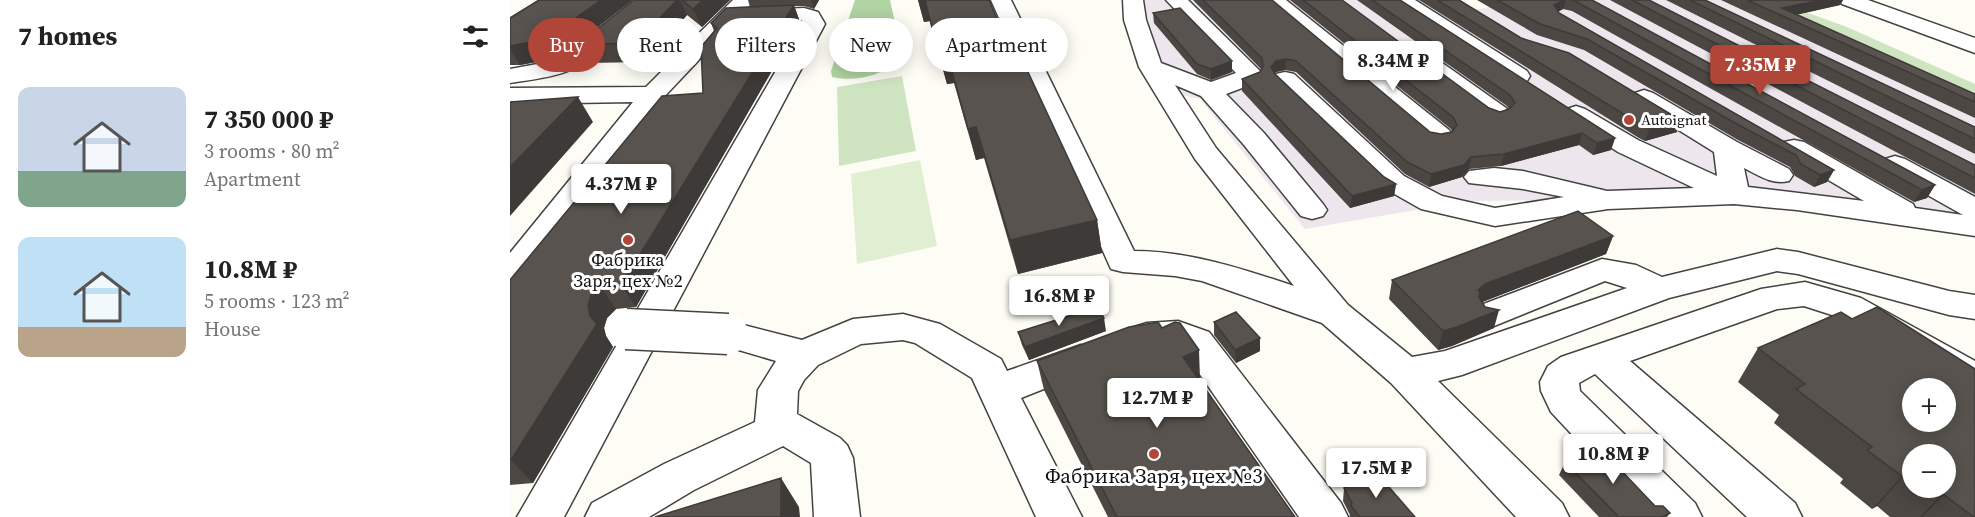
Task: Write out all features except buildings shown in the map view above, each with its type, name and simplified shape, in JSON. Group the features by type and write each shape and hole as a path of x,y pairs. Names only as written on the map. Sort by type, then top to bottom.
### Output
{"street":[{"path":"1001,0 1123,261 1144,260 1235,278 1335,314"},
{"path":"1132,0 1135,20 1151,67 1205,153 1335,314 1405,373 1546,517"},
{"path":"1176,0 1248,71 1249,77 1240,82 1210,91"},
{"path":"1273,0 1439,136"},
{"path":"1401,0 1628,146 1734,195"},
{"path":"1849,0 1975,46"},
{"path":"510,275 653,94 736,8 812,16 814,24 540,517"},
{"path":"1405,47 1497,114"},
{"path":"1151,67 1210,91 1254,139 1312,210"},
{"path":"510,76 532,72"},
{"path":"1285,79 1394,182 1432,202 1495,217 1608,200 1734,195 1797,201 1975,226"},
{"path":"1626,88 1727,148 1779,175"},
{"path":"510,96 653,94"},
{"path":"1770,134 1917,219"},
{"path":"1727,148 1734,195"},
{"path":"1874,153 1975,208"},
{"path":"1479,177 1504,176 1526,179 1608,200"},
{"path":"1405,373 1448,365 1659,289 1720,272 1777,260 1798,263 1949,303 1975,307"},
{"path":"1494,314 1602,270 1624,273 1659,289"},
{"path":"1679,517 1565,401 1558,382 1563,373 1600,357 1773,297 1805,294 1848,307 1975,379"},
{"path":"775,431 778,390 790,370 805,355 853,332 903,327 927,333 987,369 1059,517"},
{"path":"626,329 728,334 805,355"},
{"path":"999,390 1123,342 1147,336 1178,334 1196,342 1325,517"},
{"path":"1600,357 1779,517"},
{"path":"626,512 679,477 775,431 781,425 825,450 832,458 837,517"}],"shaded area":[{"path":"1132,0 1450,0 1467,11 1529,0 1788,0 1774,6 1975,99 1975,232 1761,198 1468,201 1305,229 1200,99 1170,93"}],"green space":[{"path":"855,0 890,0 894,18 849,18"},
{"path":"1744,0 1800,10 1847,27 1975,84 1975,105"},
{"path":"831,72 881,72 858,78 832,77"},
{"path":"902,76 916,151 839,166 837,87"},
{"path":"920,160 937,246 857,264 851,174"}],"place":[{"name":"Autoignat","path":"1629,120"},
{"name":"Фабрика Заря, цех №2","path":"628,240"},
{"name":"Фабрика Заря, цех №3","path":"1154,454"}]}
